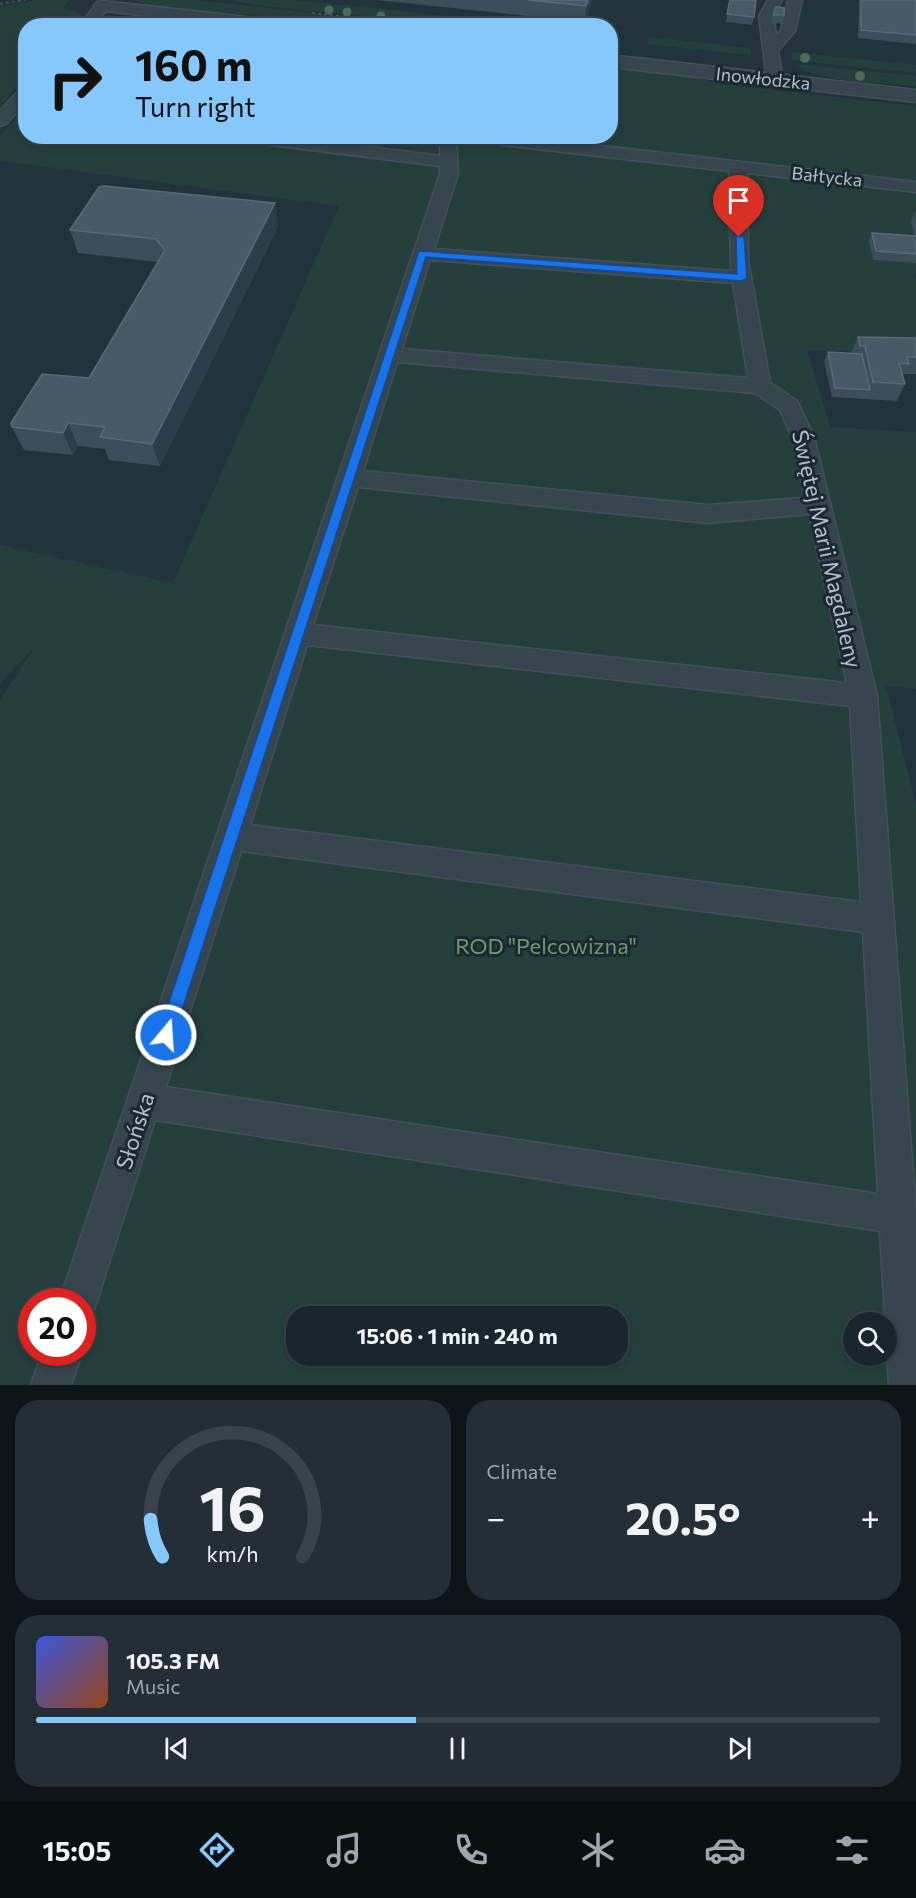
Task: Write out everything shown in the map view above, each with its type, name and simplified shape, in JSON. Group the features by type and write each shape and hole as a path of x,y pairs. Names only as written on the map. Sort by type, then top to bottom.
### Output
{"street":[{"path":"106,3 222,18"},
{"name":"Inowłodzka","path":"618,63 916,96"}],"lane":[{"path":"775,0 766,16 776,80"},
{"path":"772,49 788,32 795,0"},
{"path":"92,18 106,3"},
{"path":"0,121 18,101"},
{"path":"368,144 448,149"},
{"name":"Bałtycka","path":"536,144 916,187"},
{"name":"Słońska","path":"83,1288 449,174 448,149"},
{"path":"389,355 760,386 739,260 738,167"},
{"path":"423,254 742,278"},
{"name":"Świętej Marii Magdaleny","path":"760,386 789,406 803,437 862,696 909,1385"},
{"path":"349,478 708,514 819,505"},
{"path":"298,634 862,696"},
{"path":"231,836 877,919"},
{"path":"144,1101 896,1215"},
{"path":"51,1385 58,1366"}],"path":[{"path":"0,4 25,0"},
{"path":"302,12 356,18"}],"green space":[{"path":"36,0 69,0 63,8 82,14 82,16 80,18 18,18 18,86 0,106 0,7"},
{"path":"134,0 194,0 352,18 275,18 147,5"},
{"path":"230,0 294,0 466,18 380,18"},
{"path":"139,17 148,18 115,18"},
{"path":"649,37 750,48 750,55 647,44"},
{"path":"791,52 916,65 916,73 792,60"},
{"path":"795,64 916,76 916,86 834,78 804,70"},
{"name":"ROD \"Pelcowizna\"","path":"618,69 698,78 721,84 916,106 916,274 914,274 916,281 916,354 807,350 830,427 916,432 916,689 886,686 916,805 916,1385 0,1385 0,700 34,648 0,684 0,545 173,583 339,206 2,161 0,164 0,137 18,115 18,144 618,144"}],"building":[{"path":"528,0 588,0 586,6"},
{"path":"730,0 756,0 754,17 727,14"},
{"path":"861,0 916,0 916,35 861,30"},
{"path":"776,7 784,8 784,15 773,15"},
{"path":"99,187 275,203 152,444 100,437 105,427 68,423 63,433 12,427 11,423 42,374 89,378 165,250 156,239 70,230"},
{"path":"872,233 916,236 916,254 876,251"},
{"path":"858,337 916,338 916,357 907,357 909,364 899,363 905,384 873,382 865,346 860,346"},
{"path":"828,352 862,354 870,390 835,388"}],"route":[{"path":"166,1035 423,254 742,278 739,237"}]}
